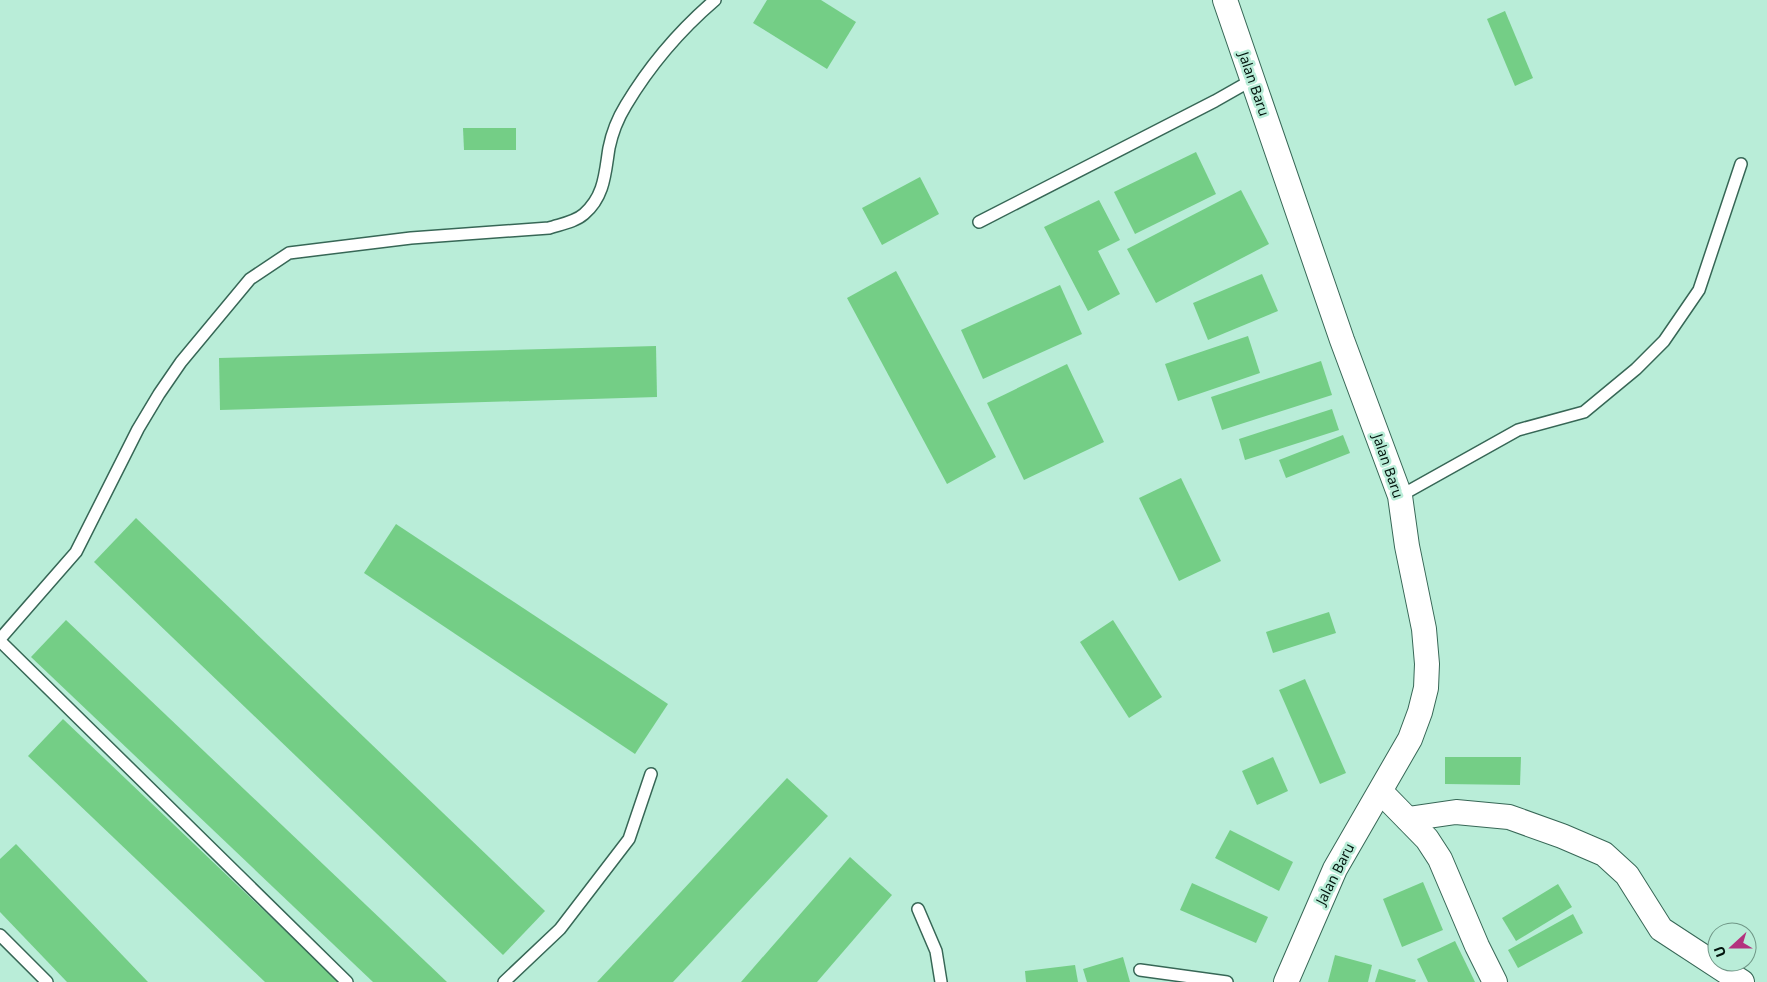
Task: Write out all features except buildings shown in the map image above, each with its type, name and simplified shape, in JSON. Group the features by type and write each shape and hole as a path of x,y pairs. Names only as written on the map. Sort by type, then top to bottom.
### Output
{"street":[{"name":"Jalan Baru","path":"1225,0 1342,340 1400,496 1407,546 1424,629 1427,664 1420,712 1413,730 1381,792 1336,869 1286,982"},
{"path":"1381,792 1427,839 1440,859 1477,946 1495,982"},
{"path":"1408,819 1456,812 1509,817 1562,836 1604,854 1627,875 1661,928 1742,982"}],"lane":[{"path":"347,982 0,640 76,552 138,429 159,394 181,362 250,279 289,253 411,238 549,228 583,215 596,201 604,183 616,124 626,106 668,46 696,16 715,0"},
{"path":"979,222 1215,101 1252,80"},
{"path":"1400,496 1518,430 1584,412 1636,369 1664,341 1699,290 1741,164"},
{"path":"504,982 560,929 629,839 651,774"},
{"path":"918,909 936,951 941,982"},
{"path":"0,935 47,982"},
{"path":"1140,970 1227,982"}]}
